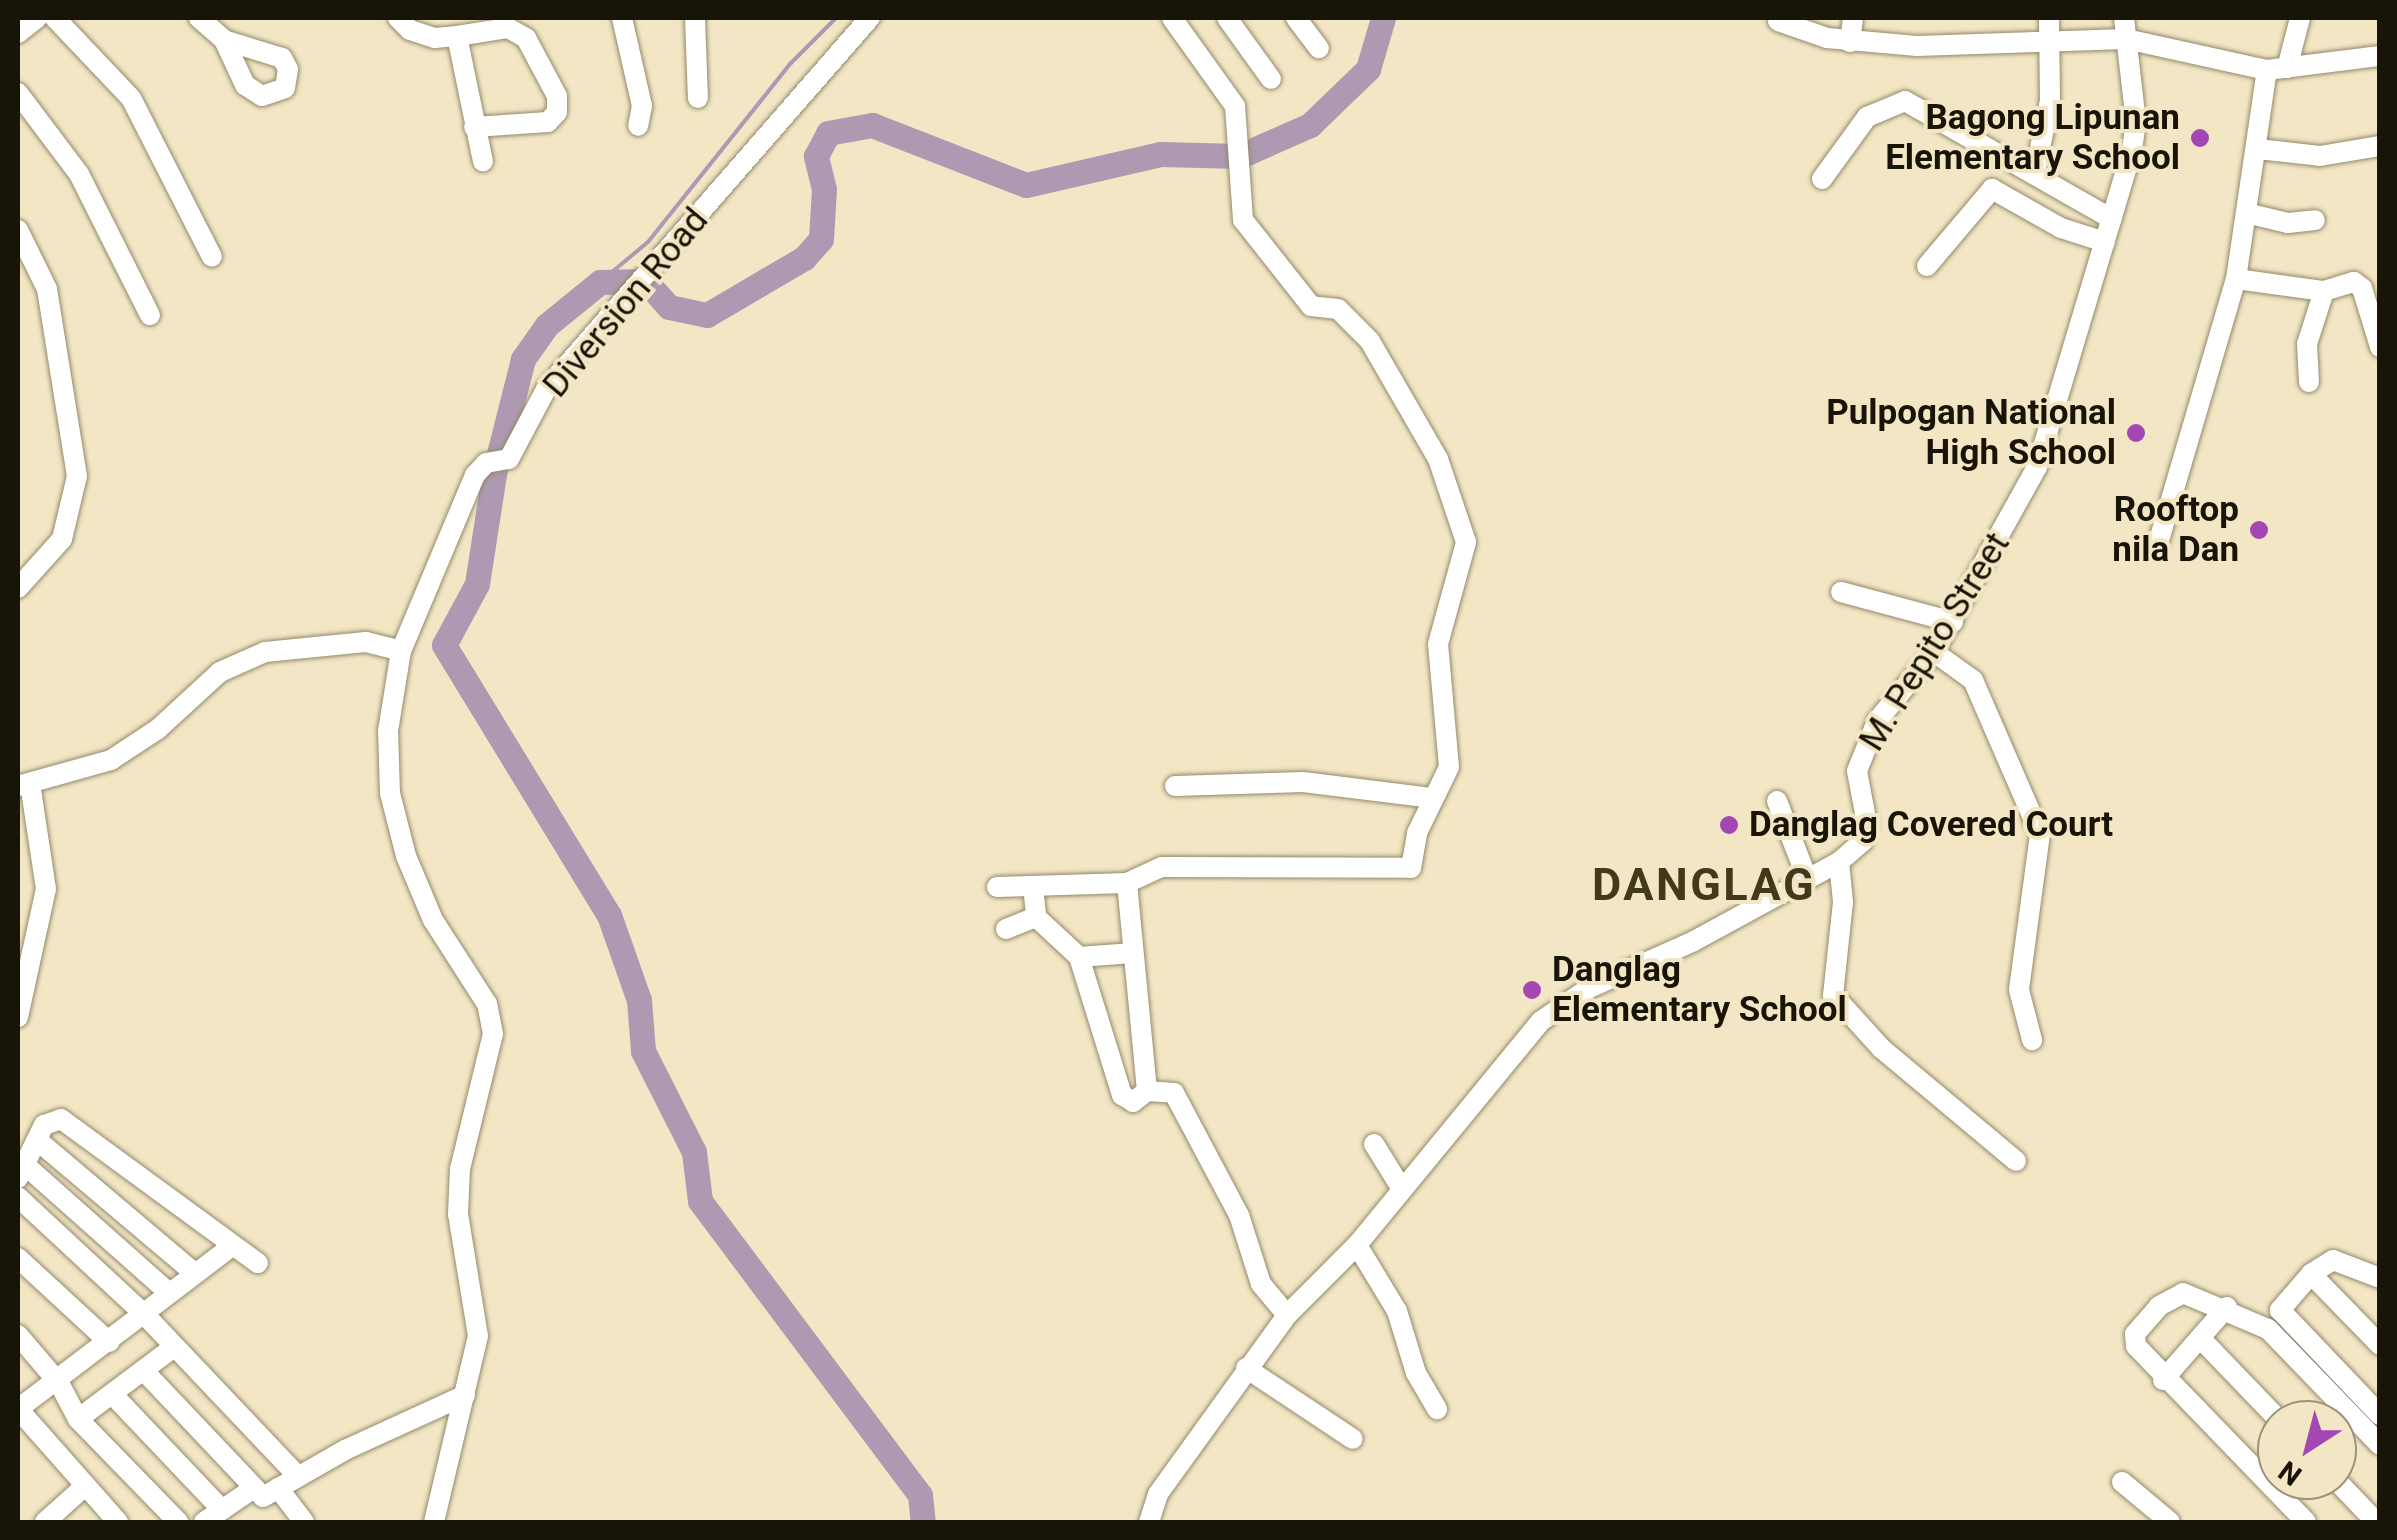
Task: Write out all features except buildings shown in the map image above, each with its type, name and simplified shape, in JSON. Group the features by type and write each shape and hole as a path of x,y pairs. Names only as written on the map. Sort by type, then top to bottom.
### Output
{"street":[{"path":"18,33 37,18"},
{"path":"55,18 130,98 212,257"},
{"path":"199,18 224,40"},
{"path":"398,18 410,30 436,38 508,28 526,38 557,96 557,112 548,122 474,127"},
{"path":"622,18 642,106 638,126"},
{"path":"695,18 698,98"},
{"name":"Diversion Road","path":"434,1522 478,1336 458,1214 460,1170 493,1034 487,1004 433,920 406,856 390,794 388,731 402,651 474,475 501,460 546,389 870,18"},
{"path":"997,887 1127,883 1162,867 1411,868 1431,798 1449,767 1438,644 1463,564 1462,519 1422,429 1361,328 1338,309 1310,306 1252,236 1242,209 1239,142 1226,88 1172,18"},
{"path":"1227,18 1272,79"},
{"path":"1296,18 1319,48"},
{"path":"1850,42 1854,18"},
{"path":"2035,172 2050,100 2049,18"},
{"path":"2157,547 2236,279 2258,149 2277,69 2300,18"},
{"path":"1778,21 1850,42 1972,46 2050,40 2125,28 2277,69 2380,56"},
{"name":"M. Pepito Street","path":"1149,1522 1158,1494 1287,1314 1357,1245 1453,1123 1564,1002 1824,870 1863,841 1867,824 1856,772 1877,721 1934,652 2038,467 2112,219 2136,123 2125,28"},
{"path":"457,36 483,161"},
{"path":"18,94 79,174 150,315"},
{"path":"1822,179 1867,117 1899,101 2035,172 2112,219"},
{"path":"2258,149 2320,156 2380,146"},
{"path":"1927,266 1992,189 2061,228 2104,242"},
{"path":"2246,213 2288,223 2316,220"},
{"path":"18,230 47,289 77,476 62,539 22,574"},
{"path":"2236,279 2324,290 2354,282 2362,288 2380,347"},
{"path":"2309,382 2307,344 2324,290"},
{"path":"1841,592 1953,622"},
{"path":"18,1017 45,904 22,779 57,776 111,760 158,729 220,672 265,652 366,642 402,651"},
{"path":"1934,652 1973,680 2042,841 2019,990 2032,1040"},
{"path":"1175,786 1304,782 1431,798"},
{"path":"1777,801 1844,902 1833,995 1881,1048 2016,1161"},
{"path":"1127,883 1147,1091"},
{"path":"1033,886 1036,917 1079,956 1122,1095 1133,1102 1147,1091 1174,1093 1239,1215 1260,1284 1287,1314"},
{"path":"1006,929 1036,917"},
{"path":"1079,956 1133,952"},
{"path":"169,1293 21,1171 44,1125 61,1118 258,1264"},
{"path":"37,1140 192,1272"},
{"path":"1374,1144 1400,1186"},
{"path":"18,1197 145,1315 297,1475"},
{"path":"1357,1245 1397,1311 1416,1373 1437,1410"},
{"path":"118,1522 18,1409 59,1383 192,1272 231,1247"},
{"path":"18,1258 109,1342"},
{"path":"2380,1278 2332,1260 2310,1274 2280,1310 2380,1416"},
{"path":"2310,1274 2380,1345"},
{"path":"2306,1522 2163,1380 2136,1346 2135,1334 2158,1306 2183,1293 2227,1308 2268,1329 2380,1445"},
{"path":"2163,1380 2227,1308"},
{"path":"18,1335 59,1383 78,1419 178,1522"},
{"path":"2201,1338 2259,1400"},
{"path":"78,1419 114,1396 174,1347"},
{"path":"1246,1368 1353,1440"},
{"path":"144,1371 263,1497 297,1475 465,1395"},
{"path":"114,1396 222,1510"},
{"path":"2122,1482 2170,1522"},
{"path":"45,1522 86,1486"},
{"path":"204,1522 254,1488"},
{"path":"278,1488 301,1521"},
{"path":"2355,1500 2376,1522"}],"waterway":[{"path":"600,282 648,242 791,63 836,18"},
{"path":"650,286 669,307 707,315 804,258 821,239 824,189 816,156 828,133 872,125 1026,185 1160,154 1240,156 1310,125 1368,69 1383,18"},
{"path":"641,281 600,282 547,325 523,359 494,474 477,584 444,645 609,915 639,1000 643,1051 694,1152 700,1201 920,1495 923,1522"}],"place":[{"name":"Bagong Lipunan Elementary School","path":"2200,138"},
{"name":"Pulpogan National High School","path":"2136,433"},
{"name":"Rooftop nila Dan","path":"2259,530"},
{"name":"Danglag Covered Court","path":"1729,825"},
{"name":"Danglag Elementary School","path":"1532,990"}],"district":[{"name":"DANGLAG","path":"1704,885"}]}
